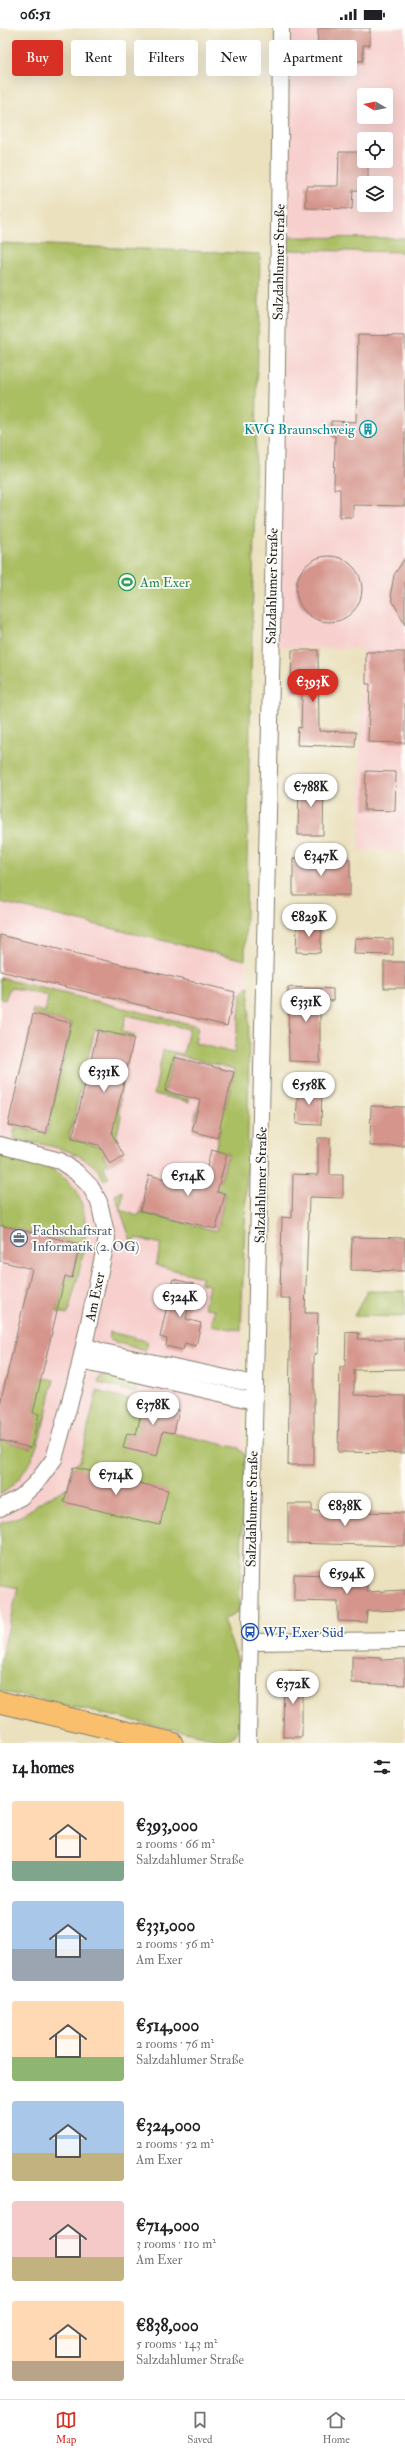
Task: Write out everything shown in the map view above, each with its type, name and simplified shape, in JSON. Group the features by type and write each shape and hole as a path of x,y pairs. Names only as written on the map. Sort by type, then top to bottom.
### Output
{"main road":[{"path":"0,1702 166,1742"}],"street":[{"name":"Salzdahlumer Straße","path":"248,1743 254,1384 258,1307 267,903 282,28"},
{"name":"Am Exer","path":"0,1145 60,1161 76,1172 90,1186 99,1202 108,1238 83,1353 54,1460 36,1483 21,1497 0,1508"},
{"path":"83,1353 103,1352 254,1384"},
{"path":"83,1353 254,1400"},
{"path":"250,1642 405,1640"}],"shaded area":[{"path":"288,28 405,28 405,238 286,237 288,76 357,76 357,40 288,40"},
{"path":"286,250 405,252 405,851 359,850 362,649 278,647"},
{"path":"0,902 245,960 249,998 243,1329 241,1335 244,1476 239,1611 223,1620 238,1661 240,1727 235,1735 226,1741 0,1691"}],"green space":[{"path":"286,237 405,238 405,252 286,250"},
{"name":"Am Exer","path":"0,243 260,254 245,960 0,902"},
{"path":"0,978 198,1026 195,1043 234,1053 242,993 249,986 248,1144 241,1331 211,1325 215,1310 204,1307 209,1285 200,1283 201,1277 156,1265 161,1244 136,1238 133,1247 131,1247 131,1241 115,1195 123,1191 121,1210 138,1216 140,1212 217,1231 226,1193 206,1188 209,1179 221,1181 228,1154 215,1150 221,1126 194,1119 200,1102 225,1108 235,1069 174,1054 164,1093 189,1099 189,1102 154,1094 163,1050 183,1054 189,1029 126,1015 122,1032 135,1035 134,1038 95,1029 69,1138 105,1148 118,1098 121,1098 119,1112 121,1116 115,1143 117,1144 103,1154 108,1164 104,1167 109,1178 104,1180 98,1170 88,1161 77,1155 51,1146 13,1138 15,1128 47,1133 72,1023 33,1014 33,1009 45,1012 48,996 10,987 5,1000 0,999"},
{"path":"0,1154 32,1161 50,1168 68,1181 79,1197 84,1215 85,1234 83,1254 68,1314 57,1312 65,1276 72,1278 80,1244 0,1225"},
{"path":"367,1291 405,1291 405,1317 354,1316"},
{"path":"110,1332 147,1341 145,1351 112,1341 109,1339"},
{"path":"109,1375 138,1382 135,1392 98,1383 100,1377"},
{"path":"41,1377 54,1380 38,1444 23,1473 13,1485 0,1495 0,1440 31,1448 33,1413"},
{"path":"97,1391 132,1400 142,1411 144,1437 127,1433 124,1447 159,1430 239,1448 245,1455 239,1611 223,1620 238,1661 240,1727 235,1735 226,1741 0,1691 0,1662 18,1588 0,1584 0,1524 23,1515 37,1504 68,1487 73,1467 80,1461"}],"building":[{"path":"318,28 370,28 370,45 363,45 363,61 357,61 357,40 318,40"},
{"path":"339,152 357,152 357,168 368,168 368,176 357,176 357,190 353,190 352,209 306,208 306,186 338,186"},
{"name":"KVG Braunschweig","path":"358,335 405,336 405,506 353,505 353,517 340,517 340,489 334,489 335,436 331,436 331,421 356,422"},
{"path":"329,556 342,558 357,571 360,576 362,589 360,602 347,617 342,620 329,622 316,620 301,607 298,602 296,589 298,576 311,561 316,558"},
{"path":"405,558 405,625 392,600 391,592 394,575"},
{"path":"292,650 318,650 319,731 356,732 355,747 297,745 298,727 301,728 302,693 291,693"},
{"path":"366,652 405,652 405,743 368,742 370,684 366,684"},
{"path":"366,771 396,772 395,811 364,810"},
{"path":"299,781 324,782 323,835 298,835"},
{"path":"293,858 350,859 350,895 293,895"},
{"path":"297,924 322,925 320,953 296,952"},
{"path":"0,935 235,992 227,1026 0,971"},
{"path":"355,938 393,939 393,955 354,954"},
{"path":"384,962 405,962 405,988 384,988"},
{"path":"288,987 333,989 333,1001 320,1000 320,1062 289,1061"},
{"path":"33,1014 71,1023 46,1134 8,1125"},
{"path":"98,1030 134,1038 112,1134 124,1156 110,1164 99,1145 72,1139"},
{"path":"174,1057 234,1072 217,1138 192,1131 200,1100 165,1091"},
{"path":"298,1087 322,1088 321,1125 296,1124"},
{"path":"371,1106 405,1107 405,1146 370,1146"},
{"path":"318,1138 330,1138 330,1175 343,1175 343,1198 309,1197 305,1313 318,1313 317,1354 314,1354 314,1465 288,1465 291,1298 280,1298 282,1217 292,1218 293,1174 318,1175"},
{"path":"211,1150 227,1154 217,1192 225,1194 216,1229 140,1211 149,1175 202,1188"},
{"path":"0,1225 80,1244 72,1278 65,1276 33,1413 39,1414 31,1448 0,1440 0,1404 32,1269 0,1261"},
{"path":"352,1237 405,1238 405,1271 351,1270"},
{"path":"173,1279 194,1284 186,1319 201,1323 196,1346 185,1343 183,1350 166,1346 167,1339 160,1337"},
{"path":"346,1332 359,1333 358,1339 405,1339 405,1369 354,1370 354,1395 405,1396 405,1453 338,1452 340,1367 345,1367"},
{"path":"154,1396 173,1400 171,1408 179,1410 174,1433 163,1431 157,1456 123,1448 127,1433 136,1435 144,1401 153,1403"},
{"path":"73,1467 168,1490 160,1525 64,1502"},
{"path":"288,1504 312,1504 312,1511 405,1513 405,1546 288,1543"},
{"path":"294,1574 367,1576 367,1592 405,1590 405,1610 367,1611 366,1622 338,1621 338,1602 294,1601"},
{"path":"352,1656 380,1657 380,1660 405,1659 405,1685 352,1683"},
{"path":"284,1672 302,1672 302,1737 283,1737"}],"place":[{"name":"KVG Braunschweig","path":"368,429"},
{"name":"Am Exer","path":"127,582"},
{"name":"Fachschaftsrat Informatik (2. OG)","path":"19,1238"},
{"name":"WF, Exer Süd","path":"250,1632"}]}
